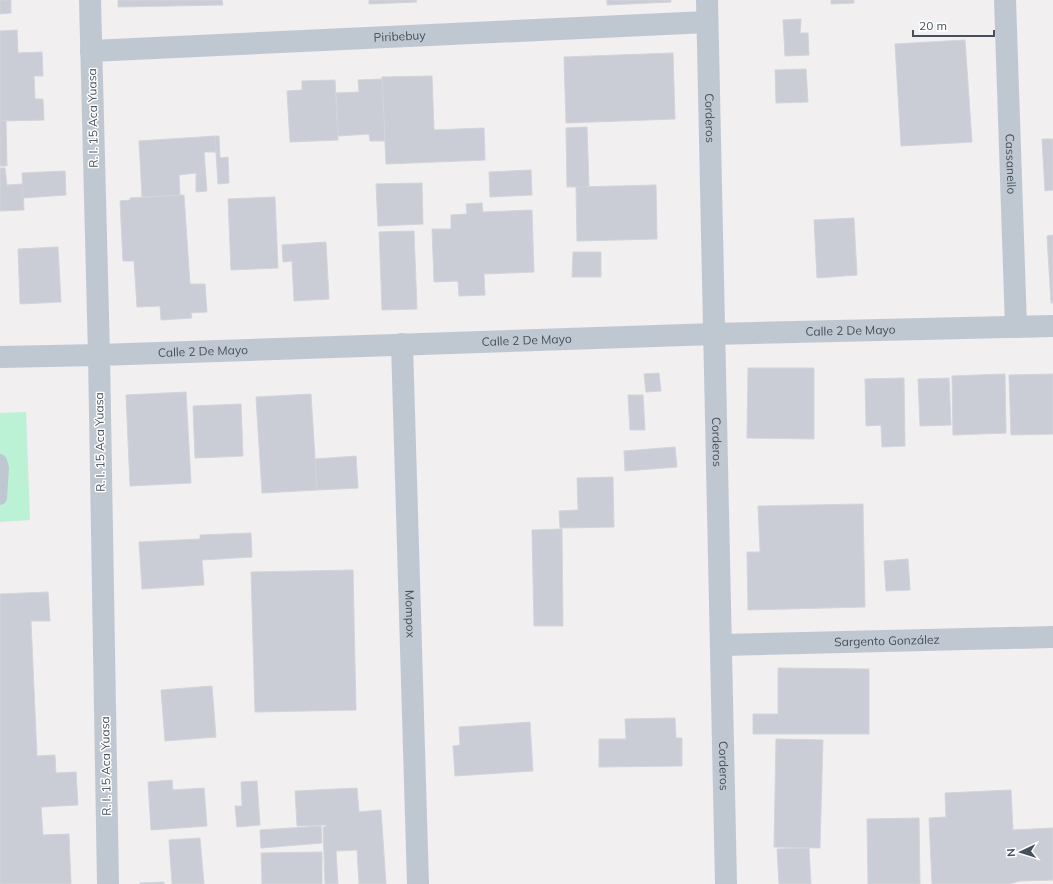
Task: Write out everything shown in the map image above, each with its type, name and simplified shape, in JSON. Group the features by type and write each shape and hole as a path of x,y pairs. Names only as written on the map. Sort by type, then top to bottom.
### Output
{"street":[{"name":"R. I. 15 Aca Yuasa","path":"90,0 99,355 108,884"},
{"name":"Corderos","path":"707,0 726,884"},
{"name":"Cassanello","path":"1005,0 1016,327"},
{"name":"Piribebuy","path":"91,51 707,22"},
{"name":"Calle 2 De Mayo","path":"0,358 714,334 1053,326"},
{"name":"Mompox","path":"402,344 418,884"},
{"name":"Sargento González","path":"722,645 1053,637"}],"lane":[{"path":"0,461 2,468 0,497"}],"green space":[{"path":"26,412 30,520 0,522 0,413"}],"building":[{"path":"0,0 11,0 11,13 0,14"},
{"path":"118,0 222,0 223,5 118,7"},
{"path":"369,0 416,0 417,2 369,4"},
{"path":"607,0 671,0 671,2 607,5"},
{"path":"831,0 854,0 854,3 831,4"},
{"path":"801,19 800,33 808,33 809,55 785,56 783,20"},
{"path":"17,30 18,53 42,52 43,76 34,76 35,99 43,99 44,120 0,121 0,31"},
{"path":"965,40 972,142 901,146 895,44"},
{"path":"673,53 675,119 566,123 564,57"},
{"path":"806,69 808,102 776,103 775,70"},
{"path":"432,76 434,130 484,128 485,160 386,164 382,77"},
{"path":"382,79 385,141 370,141 369,134 338,136 336,93 359,92 358,80"},
{"path":"335,80 338,140 290,142 287,91 302,90 302,81"},
{"path":"0,121 6,121 7,166 0,166"},
{"path":"587,127 589,187 567,187 566,128"},
{"path":"215,136 219,136 220,158 228,157 229,183 218,184"},
{"path":"215,136 216,152 204,152 207,191 196,192 196,173 179,175 180,195 142,197 139,141"},
{"path":"1042,139 1053,139 1053,190 1045,191"},
{"path":"0,168 5,168 7,185 23,184 24,210 0,211"},
{"path":"531,170 532,195 490,197 489,172"},
{"path":"65,171 66,195 23,198 22,173"},
{"path":"422,183 423,224 378,226 376,184"},
{"path":"656,185 657,239 577,241 576,187"},
{"path":"184,195 190,284 205,284 207,312 191,313 192,318 161,320 160,306 137,307 134,261 123,261 120,201 130,200 130,198"},
{"path":"275,197 278,268 231,270 228,199"},
{"path":"482,203 483,212 532,210 534,272 484,274 485,295 459,296 458,281 434,282 432,229 451,229 451,215 467,214 466,204"},
{"path":"854,218 857,275 817,278 814,220"},
{"path":"414,231 417,309 382,310 379,232"},
{"path":"1053,235 1053,303 1051,303 1047,236"},
{"path":"326,242 329,299 294,301 292,261 283,262 282,245"},
{"path":"58,247 61,302 20,304 18,249"},
{"path":"573,252 601,252 601,277 572,277"},
{"path":"748,368 814,368 814,439 747,438"},
{"path":"659,373 661,391 646,392 644,374"},
{"path":"1005,374 1006,433 953,435 952,376"},
{"path":"1053,374 1053,434 1011,435 1009,375"},
{"path":"904,378 905,446 882,447 881,425 866,426 865,379"},
{"path":"949,378 951,425 920,426 918,379"},
{"path":"186,392 191,483 130,486 126,395"},
{"path":"311,394 317,490 262,493 256,397"},
{"path":"628,395 643,395 645,430 630,430"},
{"path":"241,404 243,456 195,458 193,406"},
{"path":"675,447 677,467 625,471 624,451"},
{"path":"356,456 358,488 317,490 315,459"},
{"path":"613,477 614,527 560,528 559,511 578,510 577,478"},
{"path":"863,504 865,607 748,610 747,552 760,552 758,506"},
{"path":"562,529 563,626 534,626 532,530"},
{"path":"251,533 252,557 202,560 204,585 142,589 139,542 200,539 200,535"},
{"path":"908,559 910,590 886,591 884,561"},
{"path":"353,570 356,710 255,712 251,572"},
{"path":"48,592 50,621 31,621 37,756 55,755 56,773 76,772 78,805 41,807 43,835 69,834 71,884 0,884 0,594"},
{"path":"778,668 869,669 869,734 753,734 753,714 778,714"},
{"path":"212,686 216,737 165,741 161,690"},
{"path":"675,718 676,738 682,738 682,766 599,767 599,739 626,739 625,719"},
{"path":"530,722 533,771 455,776 453,746 460,745 459,727"},
{"path":"776,739 823,740 820,848 774,847"},
{"path":"172,780 173,790 204,788 207,826 151,830 148,782"},
{"path":"257,781 260,825 237,827 235,806 242,806 241,782"},
{"path":"357,788 359,812 381,810 386,884 359,884 357,850 336,851 338,884 325,884 323,827 326,827 326,825 297,826 295,791"},
{"path":"1011,790 1013,830 1053,828 1053,880 1020,881 1009,884 932,884 929,818 946,817 945,793"},
{"path":"919,818 920,884 868,884 867,819"},
{"path":"321,826 322,843 261,848 260,830"},
{"path":"200,838 204,884 172,884 169,840"},
{"path":"809,848 811,884 779,884 777,849"},
{"path":"322,852 322,884 262,884 261,853"},
{"path":"164,882 164,884 140,884 140,883"}]}
